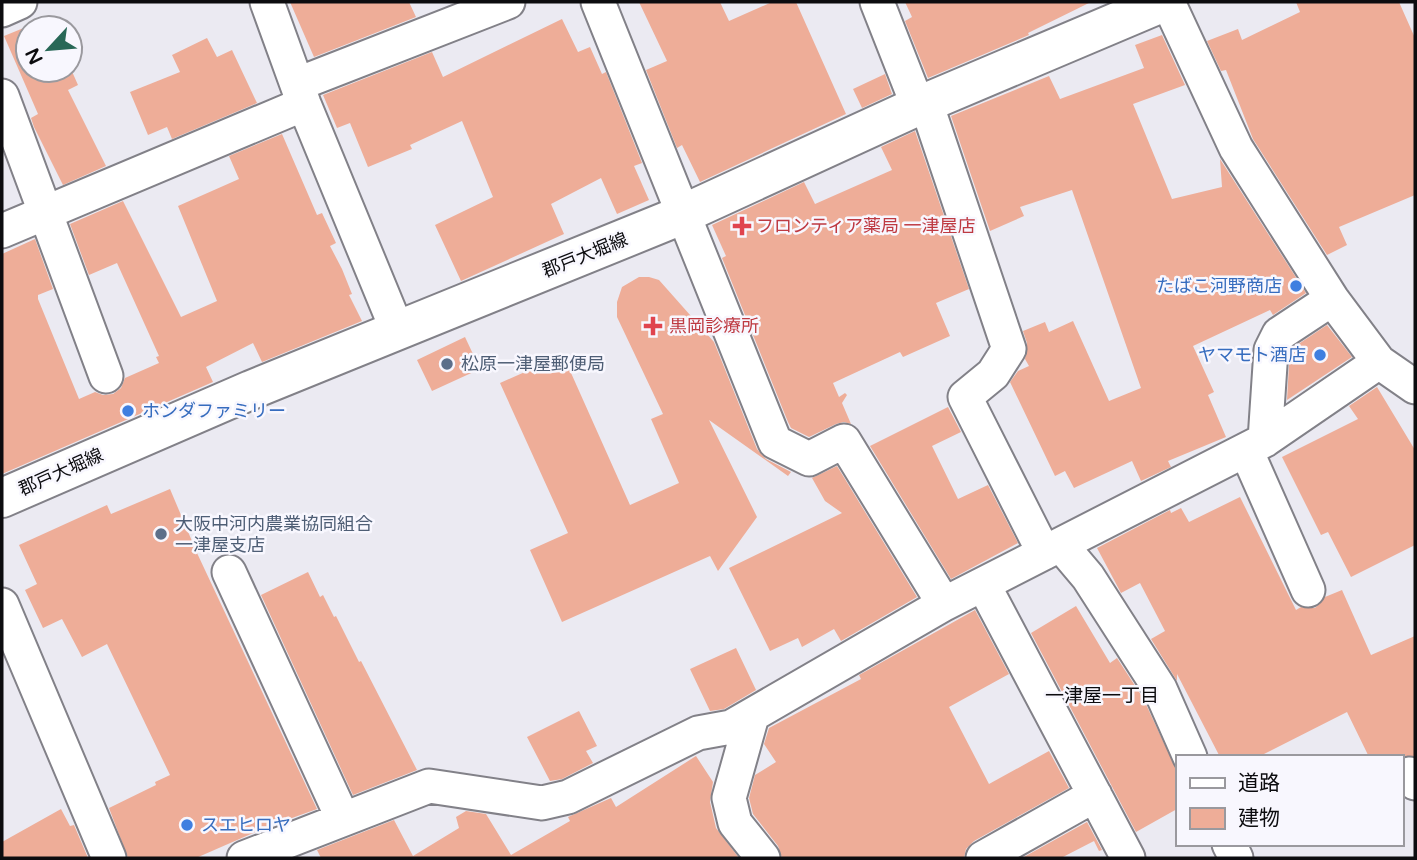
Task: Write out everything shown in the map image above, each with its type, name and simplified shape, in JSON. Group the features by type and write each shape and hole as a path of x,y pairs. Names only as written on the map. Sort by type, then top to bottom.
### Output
{"main road":[{"name":"郡戸大堀線","path":"2,498 251,390 682,214 922,104 1166,2"}],"street":[{"path":"2,10 20,2"},
{"path":"267,2 301,94 398,332"},
{"path":"2,231 44,215 301,94 508,2"},
{"path":"598,2 775,442 809,459 844,442 944,604"},
{"path":"877,2 922,104 1009,349 993,374 965,397 1052,549 1088,577 1160,689 1189,755"},
{"path":"1166,2 1236,148 1332,299 1380,362 1415,387"},
{"path":"2,96 106,376"},
{"path":"1308,590 1255,445 1271,350 1279,334 1332,299"},
{"path":"244,858 429,786 542,803 568,797 698,733 732,727 944,604 1255,445 1380,362"},
{"path":"229,572 343,819"},
{"path":"983,584 1128,858"},
{"path":"2,605 109,858"},
{"path":"752,716 729,798 735,823 763,858"},
{"path":"983,858 1095,795"}],"building":[{"path":"290,2 409,2 416,17 314,57"},
{"path":"639,2 720,2 729,21 772,2 796,2 846,114 700,182 682,145 677,148 646,70 667,61"},
{"path":"905,2 1091,2 1028,33 1029,35 928,78 905,21 912,17"},
{"path":"1296,2 1399,2 1415,38 1415,195 1339,227 1347,245 1327,255 1253,139 1226,70 1221,71 1207,41 1238,29 1242,40 1300,12"},
{"path":"562,19 578,52 590,47 602,74 606,72 642,163 634,166 649,200 617,214 601,178 551,204 564,234 461,281 435,225 493,197 462,121 410,145 412,149 368,167 350,123 337,128 323,95 432,52 443,77"},
{"path":"14,32 14,59 4,36"},
{"path":"1162,35 1185,85 1133,104 1172,199 1222,187 1220,159 1306,293 1273,315 1270,310 1193,346 1214,392 1208,395 1226,437 1168,461 1171,467 1141,481 1132,461 1074,488 1065,471 1055,476 1010,382 1018,371 1029,366 1025,359 1027,343 1023,331 1045,322 1049,332 1073,321 1109,401 1141,388 1072,190 1020,207 1024,216 990,231 951,116 1049,76 1060,99 1144,68 1135,45"},
{"path":"207,38 217,57 232,50 257,103 172,139 167,127 148,135 130,92 180,72 172,55"},
{"path":"885,74 892,94 862,108 853,89"},
{"path":"25,84 78,84 68,90 106,166 63,185 34,127 31,118 38,114"},
{"path":"915,131 969,289 936,303 950,336 903,357 900,352 833,383 839,397 845,393 847,395 842,403 851,424 836,424 809,437 791,428 788,422 722,258 726,256 712,225 804,182 815,204 892,170 881,147"},
{"path":"282,134 317,215 322,213 336,243 330,246 362,321 262,362 253,343 206,367 213,382 2,474 2,254 35,239 53,289 38,295 38,299 79,399 95,392 113,394 121,388 125,378 159,363 156,357 159,356 117,263 89,275 70,224 123,201 181,317 217,301 178,206 239,179 229,156"},
{"path":"639,277 659,280 714,342 757,449 766,459 791,472 788,476 709,420 757,517 718,571 710,556 562,622 530,550 568,533 500,383 563,355 630,505 679,483 651,419 663,414 617,317 617,302 622,287"},
{"path":"1327,325 1352,357 1287,400 1289,365 1294,347"},
{"path":"465,337 480,369 432,391 417,360"},
{"path":"1377,387 1415,450 1415,545 1351,577 1328,532 1321,535 1282,457 1358,419 1349,406"},
{"path":"948,407 961,432 932,446 958,499 988,485 1018,543 951,579 870,446"},
{"path":"837,466 917,597 841,641 834,629 802,647 798,638 770,651 729,568 842,513 825,501 812,478"},
{"path":"170,489 197,553 317,809 196,858 128,858 109,808 156,785 155,782 170,775 107,644 82,657 62,619 43,628 25,590 37,584 19,545 107,505 111,514"},
{"path":"1240,497 1296,610 1301,607 1315,608 1325,597 1342,590 1371,655 1415,636 1415,756 1368,755 1347,712 1262,755 1219,755 1177,674 1177,681 1151,639 1165,631 1140,583 1121,593 1097,548 1170,510 1171,513 1181,508 1189,522"},
{"path":"308,572 320,597 323,595 359,662 361,661 417,770 353,795 261,595"},
{"path":"1076,606 1110,663 1117,658 1143,698 1176,769 1176,810 1136,832 1031,633"},
{"path":"975,610 1009,674 949,707 989,784 1049,751 1069,788 974,841 966,849 964,858 782,858 778,846 753,814 749,798 755,775 776,762 764,744 769,728 861,679 859,675"},
{"path":"736,648 756,690 724,709 710,711 690,669"},
{"path":"579,711 597,746 586,751 593,763 562,779 550,781 527,737"},
{"path":"696,756 713,782 710,802 716,828 739,858 321,858 317,850 394,820 413,856 459,828 456,817 466,811 486,814 511,855 570,821 568,817 611,798 616,807"},
{"path":"61,809 70,826 74,825 88,858 2,858 2,842"},
{"path":"1087,822 1102,850 1099,851 1094,841 1061,858 1022,858"}],"place":[{"name":"フロンティア薬局 一津屋店","path":"742,226"},
{"name":"たばこ河野商店","path":"1296,286"},
{"name":"黒岡診療所","path":"653,326"},
{"name":"ヤマモト酒店","path":"1320,355"},
{"name":"松原一津屋郵便局","path":"447,364"},
{"name":"ホンダファミリー","path":"128,411"},
{"name":"大阪中河内農業協同組合 一津屋支店","path":"161,534"},
{"name":"スエヒロヤ","path":"187,825"}],"district":[{"name":"一津屋一丁目","path":"1102,696"}]}
